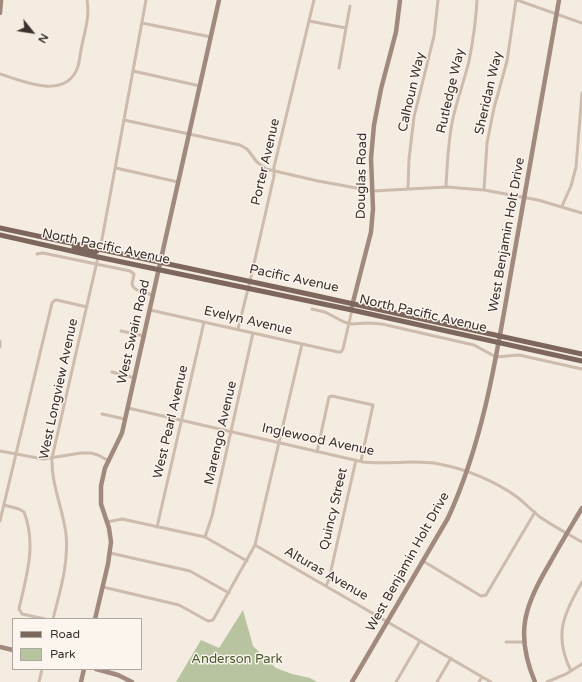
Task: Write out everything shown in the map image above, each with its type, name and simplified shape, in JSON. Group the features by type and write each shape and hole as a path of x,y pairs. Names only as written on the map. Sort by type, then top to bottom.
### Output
{"main road":[{"path":"0,13 1,0"},
{"name":"West Swain Road","path":"95,618 110,553 111,542 100,490 102,476 121,438 219,0"},
{"name":"Douglas Road","path":"352,310 371,232 374,209 371,158 374,125 381,90 395,37 400,0"},
{"name":"West Benjamin Holt Drive","path":"352,682 448,518 467,472 476,445 499,343 559,0"},
{"name":"Pacific Avenue","path":"0,228 582,354"},
{"name":"North Pacific Avenue","path":"0,235 582,361"},
{"path":"18,239 23,236 39,240 45,238"},
{"path":"68,250 75,248 96,252 100,250"},
{"path":"98,257 103,254 116,256 121,254"},
{"path":"535,682 528,665 524,642 525,623 532,595 582,508"},
{"path":"0,647 12,650"},
{"path":"81,682 84,670"},
{"path":"100,670 118,675 132,682"}],"street":[{"path":"0,74 47,87 60,85 70,80 78,67 87,15 87,0"},
{"path":"100,250 146,0"},
{"name":"Porter Avenue","path":"238,329 314,0"},
{"name":"Calhoun Way","path":"408,188 409,159 414,117 433,42 438,0"},
{"name":"Rutledge Way","path":"446,187 452,125 469,60 475,26 477,0"},
{"path":"516,0 582,23"},
{"name":"Sheridan Way","path":"484,190 487,143 494,108 507,61 516,0"},
{"path":"340,68 350,6"},
{"path":"309,21 346,28"},
{"path":"142,23 211,38"},
{"path":"133,71 200,86"},
{"path":"562,206 571,186 576,167 582,94"},
{"path":"124,120 240,145 247,149 262,166 274,171 314,181 372,191 446,187 484,190 524,197 562,206 582,213"},
{"path":"116,168 178,182"},
{"path":"37,254 43,253 132,272 134,274 132,282 135,289 153,295"},
{"name":"West Longview Avenue","path":"53,618 66,565 67,552 66,532 52,468 52,458 98,257"},
{"path":"0,522 52,302 57,300 87,306"},
{"path":"312,309 330,314 348,324 382,324 458,341 474,346 496,357 519,355 582,369"},
{"name":"Evelyn Avenue","path":"150,310 338,352 342,351"},
{"name":"Douglas Road","path":"342,351 352,310"},
{"name":"West Pearl Avenue","path":"157,527 204,322"},
{"path":"121,331 144,336"},
{"name":"Marengo Avenue","path":"204,537 212,516 253,333"},
{"path":"0,341 0,347"},
{"path":"102,587 179,605 206,620 213,620 255,545 302,344"},
{"path":"112,372 135,378"},
{"path":"317,452 329,398 332,396 373,405 361,461"},
{"name":"Inglewood Avenue","path":"128,408 361,461 380,463 411,461 431,462 445,465 491,481 504,488 535,512 582,542"},
{"path":"102,414 125,419"},
{"path":"0,450 43,459 74,454 91,454 98,455 109,461"},
{"name":"Quincy Street","path":"326,586 329,579 356,460"},
{"path":"4,505 24,512 30,535 31,555 19,609 22,614 40,618"},
{"path":"423,561 481,596 486,595 535,512"},
{"path":"107,522 122,519 204,537 247,561"},
{"name":"Alturas Avenue","path":"255,545 490,682"},
{"path":"110,553 190,571 229,592"},
{"path":"571,671 563,647 563,623 570,603 582,582"},
{"path":"396,682 420,641"},
{"path":"506,642 524,642"},
{"path":"437,682 451,658"},
{"path":"547,682 582,664"},
{"path":"39,682 42,670"},
{"path":"478,682 482,677"}],"green space":[{"name":"Anderson Park","path":"243,610 253,646 276,668 292,674 310,678 317,682 176,682 201,640 219,648"}]}
